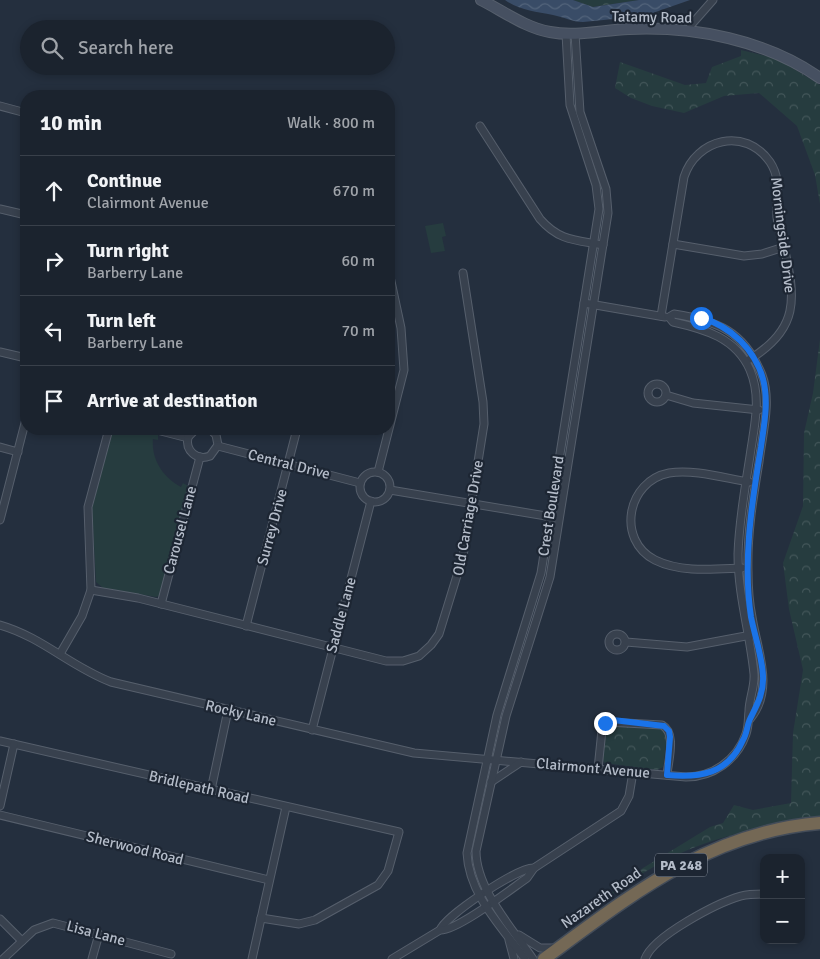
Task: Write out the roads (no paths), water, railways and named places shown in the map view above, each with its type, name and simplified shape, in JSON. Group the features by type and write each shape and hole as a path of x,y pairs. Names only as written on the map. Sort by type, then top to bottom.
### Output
{"highway":[{"name":"Nazareth Road","path":"544,959 557,953 649,884 693,858 747,837 788,827 820,823"}],"main road":[{"name":"Tatamy Road","path":"481,0 538,29 570,34 637,28 690,32 731,40 764,49 792,61 820,78"}],"street":[{"path":"690,32 691,25 713,0"},
{"name":"Crest Boulevard","path":"533,959 480,897 470,876 467,853 486,759 500,704 539,582 594,243 599,198 571,112 570,34"},
{"name":"Crest Boulevard","path":"525,959 487,892 479,874 476,851 506,716 548,584 608,213 608,198 580,112 570,34"},
{"path":"0,106 20,111"},
{"path":"480,126 543,223 563,238 603,245"},
{"name":"Morningside Drive","path":"665,317 673,244 684,177 688,166 703,149 718,141 730,140 746,143 755,148 774,169 778,186 777,217 784,247 791,296 790,314 778,339 745,362"},
{"path":"0,209 20,214"},
{"path":"673,244 744,256 762,254 784,247"},
{"name":"Old Carriage Drive","path":"91,590 131,596 393,662 412,659 431,645 439,634 461,567 472,505 484,410 463,273"},
{"path":"395,301 402,335 404,370 395,405"},
{"name":"Clairmont Avenue","path":"584,303 665,317 673,322 704,329 721,337 734,347 745,362 755,387 756,410 741,519 739,568 741,605 754,675 749,711 750,719"},
{"name":"Clairmont Avenue","path":"496,760 697,776 722,766 734,756 743,742 750,719 759,702 763,683 762,663 755,634 748,568 756,483 766,411 765,386 752,357 742,341 720,325 701,318 674,314 665,317"},
{"path":"0,352 20,357"},
{"path":"666,395 693,403 766,411"},
{"path":"0,520 22,435"},
{"path":"60,654 82,616 91,590 88,507 107,435"},
{"path":"176,435 188,438"},
{"path":"188,438 191,435"},
{"path":"188,438 190,451 200,457 210,456 218,446 216,435"},
{"name":"Surrey Drive","path":"246,626 295,435"},
{"path":"378,472 387,435"},
{"name":"Central Drive","path":"218,446 360,482"},
{"path":"0,447 18,452"},
{"name":"Carousel Lane","path":"160,604 200,457"},
{"path":"378,472 388,478 390,490 382,500 371,501 360,492 360,482 368,473 378,472"},
{"path":"748,568 688,568 656,560 643,550 634,537 630,514 634,501 641,490 650,480 662,475 689,473 756,483"},
{"path":"390,490 559,518"},
{"name":"Saddle Lane","path":"312,730 371,501"},
{"name":"Rocky Lane","path":"0,625 26,633 92,674 110,682 414,753 496,760"},
{"path":"626,642 686,647 755,634"},
{"path":"211,790 228,710"},
{"path":"598,769 602,730 607,722 662,725 668,729 670,737 667,775"},
{"name":"Bridlepath Road","path":"0,741 399,832 388,871 378,885 315,920 299,924 261,918"},
{"path":"0,806 14,744"},
{"path":"491,782 520,762"},
{"path":"392,959 440,930 452,928 527,878 534,868 621,811 629,796 633,772"},
{"path":"252,959 286,807"},
{"name":"Sherwood Road","path":"0,816 269,880"},
{"path":"440,930 442,925 451,916 487,892 525,868 534,868"},
{"path":"645,959 654,946 706,912 740,896 760,894"},
{"path":"0,919 22,941"},
{"name":"Lisa Lane","path":"3,959 38,928 53,923 171,954"},
{"path":"511,933 540,948 557,953"},
{"path":"511,933 514,959"},
{"path":"92,959 99,934"}],"water":[{"path":"505,0 573,0 593,7 639,0 690,0 644,16 583,22 522,9"}]}
